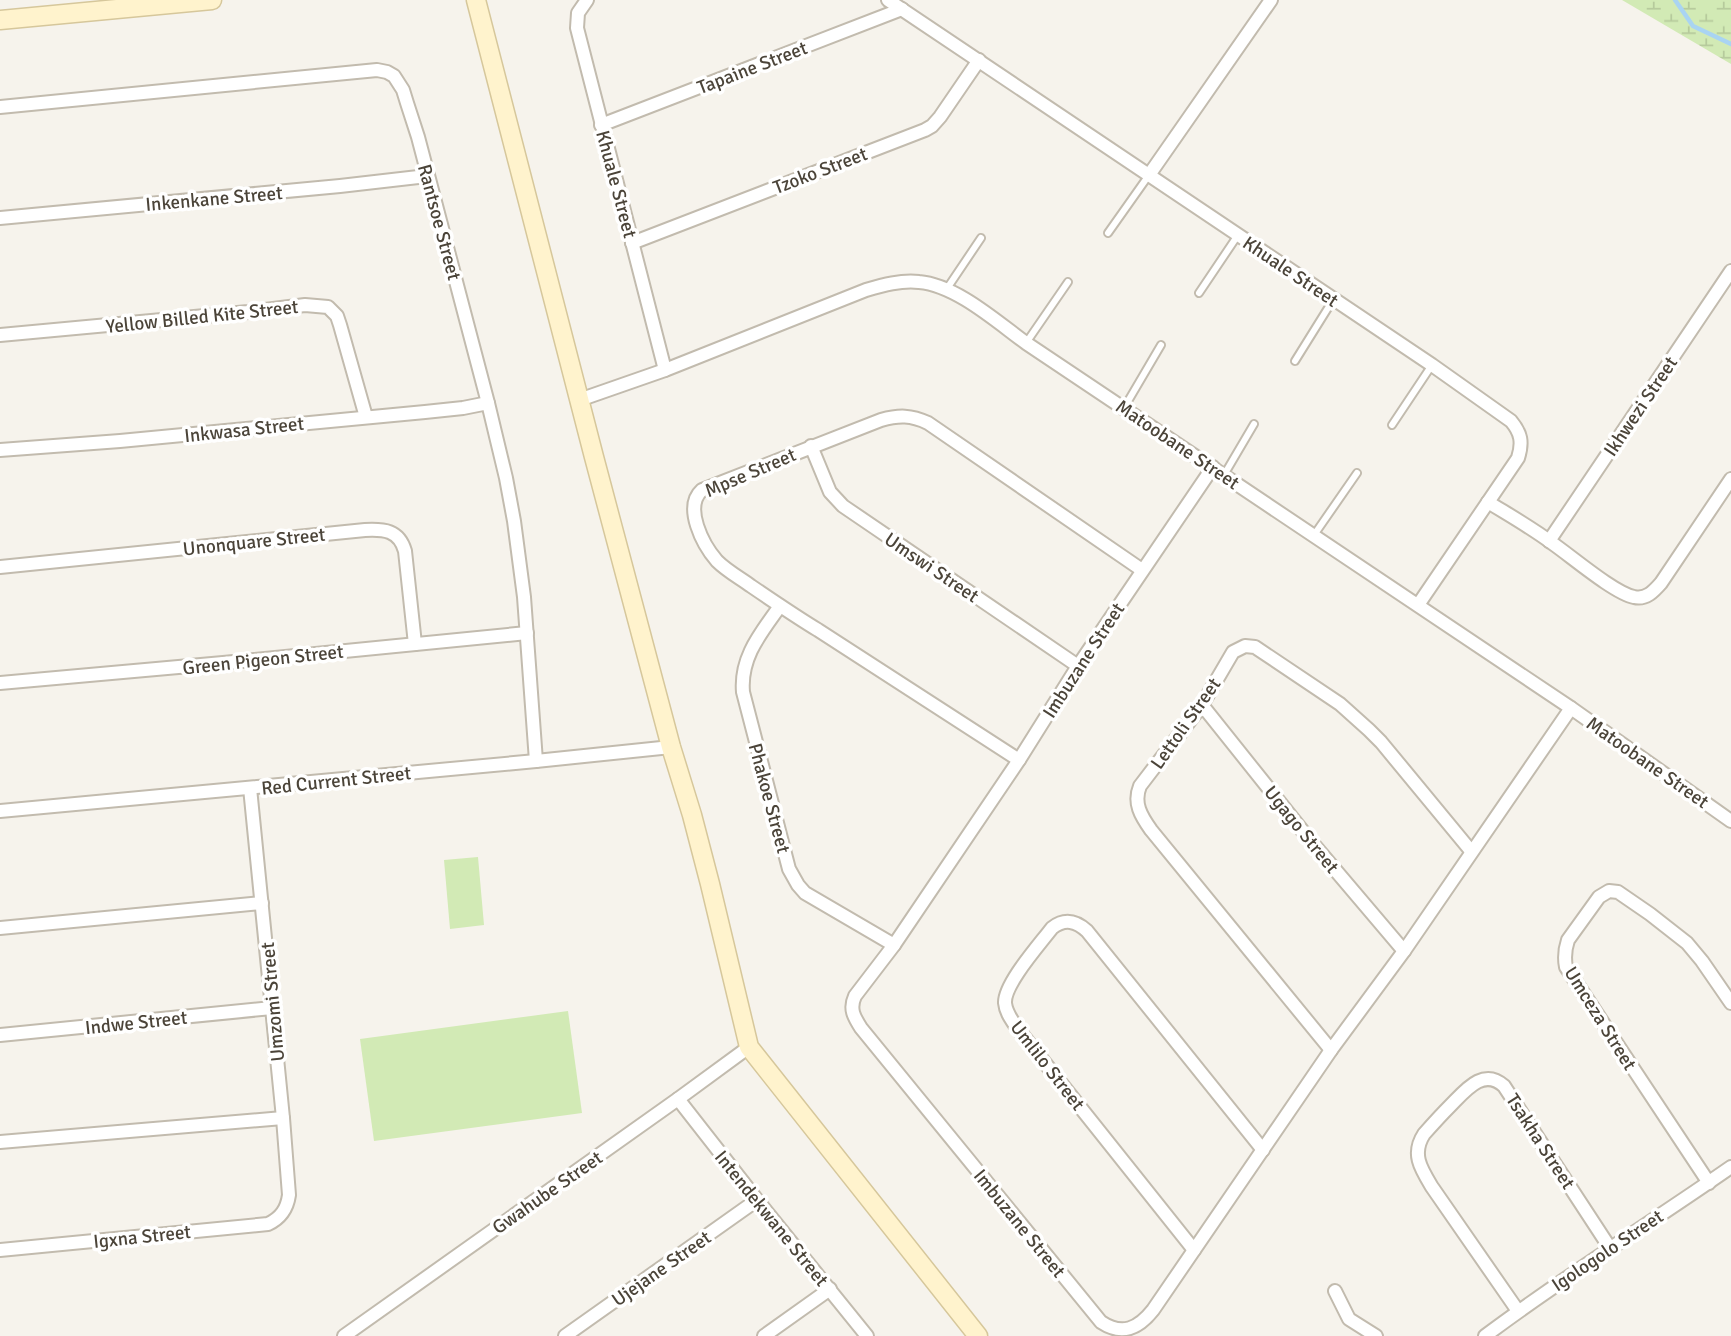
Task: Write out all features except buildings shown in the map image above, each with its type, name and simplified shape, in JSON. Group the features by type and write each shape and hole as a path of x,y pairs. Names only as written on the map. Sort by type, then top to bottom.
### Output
{"street":[{"path":"0,20 212,0"},
{"path":"476,0 579,400 671,747 692,815 749,1046 978,1336"},
{"name":"Khuale Street","path":"587,0 578,13 577,28 665,370"},
{"name":"Khuale Street","path":"888,0 1432,365 1510,421 1520,433 1522,442 1518,458 1418,605"},
{"path":"1149,175 1271,0"},
{"name":"Tapaine Street","path":"601,125 902,9"},
{"name":"Tzoko Street","path":"632,243 925,130 940,117 979,60"},
{"name":"Rantsoe Street","path":"0,107 377,70 394,76 402,90 418,136 506,478 524,597 536,761"},
{"name":"Inkenkane Street","path":"0,218 427,176"},
{"name":"Ikhwezi Street","path":"1549,541 1731,271"},
{"name":"Matoobane Street","path":"579,400 665,370 866,290 888,284 919,282 946,290 980,309 1026,343 1571,708 1731,821"},
{"name":"Yellow Billed Kite Street","path":"0,335 248,312 305,304 328,307 337,316 366,417"},
{"name":"Inkwasa Street","path":"0,450 463,408 488,403"},
{"name":"Mpse Street","path":"1019,760 780,606 723,566 709,551 704,540 695,518 695,498 702,490 881,420 901,416 915,417 1142,570"},
{"name":"Umswi Street","path":"811,446 830,492 843,506 1077,666"},
{"name":"Imbuzane Street","path":"1218,471 1142,570 1077,666 1019,760 851,1004 861,1028 1101,1322 1112,1331 1120,1333 1137,1328 1153,1310 1571,708"},
{"path":"1488,502 1549,541 1620,592 1636,598 1653,593 1661,583 1731,479"},
{"name":"Unonquare Street","path":"0,567 379,529 400,538 405,551 415,644"},
{"name":"Phakoe Street","path":"780,606 750,650 742,681 789,869 805,893 894,945"},
{"name":"Green Pigeon Street","path":"0,683 527,633"},
{"name":"Lettoli Street","path":"1331,1050 1151,830 1138,809 1137,793 1140,786 1202,705 1233,652 1245,646 1255,647 1331,697 1381,742 1471,852"},
{"name":"Ugago Street","path":"1202,705 1309,839 1404,951"},
{"name":"Red Current Street","path":"0,811 671,747"},
{"name":"Umzomi Street","path":"250,788 289,1195 281,1215"},
{"name":"Umceza Street","path":"1709,1183 1566,967 1566,947 1599,897 1609,891 1618,892 1687,943 1731,1003"},
{"path":"0,928 262,903"},
{"name":"Umlilo Street","path":"1194,1250 1007,1013 1005,1004 1009,986 1052,928 1060,922 1069,921 1079,924 1087,931 1263,1150"},
{"name":"Indwe Street","path":"0,1035 272,1009"},
{"name":"Gwahube Street","path":"344,1336 749,1046"},
{"name":"Tsakha Street","path":"1518,1311 1432,1187 1417,1154 1424,1135 1473,1084 1494,1079 1504,1086 1610,1248"},
{"name":"Intendekwane Street","path":"678,1099 867,1336"},
{"path":"0,1142 283,1118"},
{"name":"Igologolo Street","path":"1486,1336 1518,1311 1731,1167"},
{"name":"Ujejane Street","path":"565,1336 757,1200"},
{"name":"Igxna Street","path":"0,1250 268,1224 281,1215"},
{"path":"764,1336 830,1289"},
{"path":"1335,1290 1349,1319 1376,1336"}],"lane":[{"path":"1108,233 1149,175"},
{"path":"1199,293 1238,235"},
{"path":"946,290 981,237"},
{"path":"1026,343 1068,282"},
{"path":"1295,361 1333,300"},
{"path":"1124,408 1161,345"},
{"path":"1392,425 1432,365"},
{"path":"1218,471 1254,424"},
{"path":"1314,536 1357,473"}],"green space":[{"path":"1622,0 1731,0 1731,64"},
{"path":"478,857 484,925 450,929 444,860"},
{"path":"568,1011 582,1113 374,1141 360,1039"}],"waterway":[{"path":"1675,0 1693,26 1731,44"}]}
